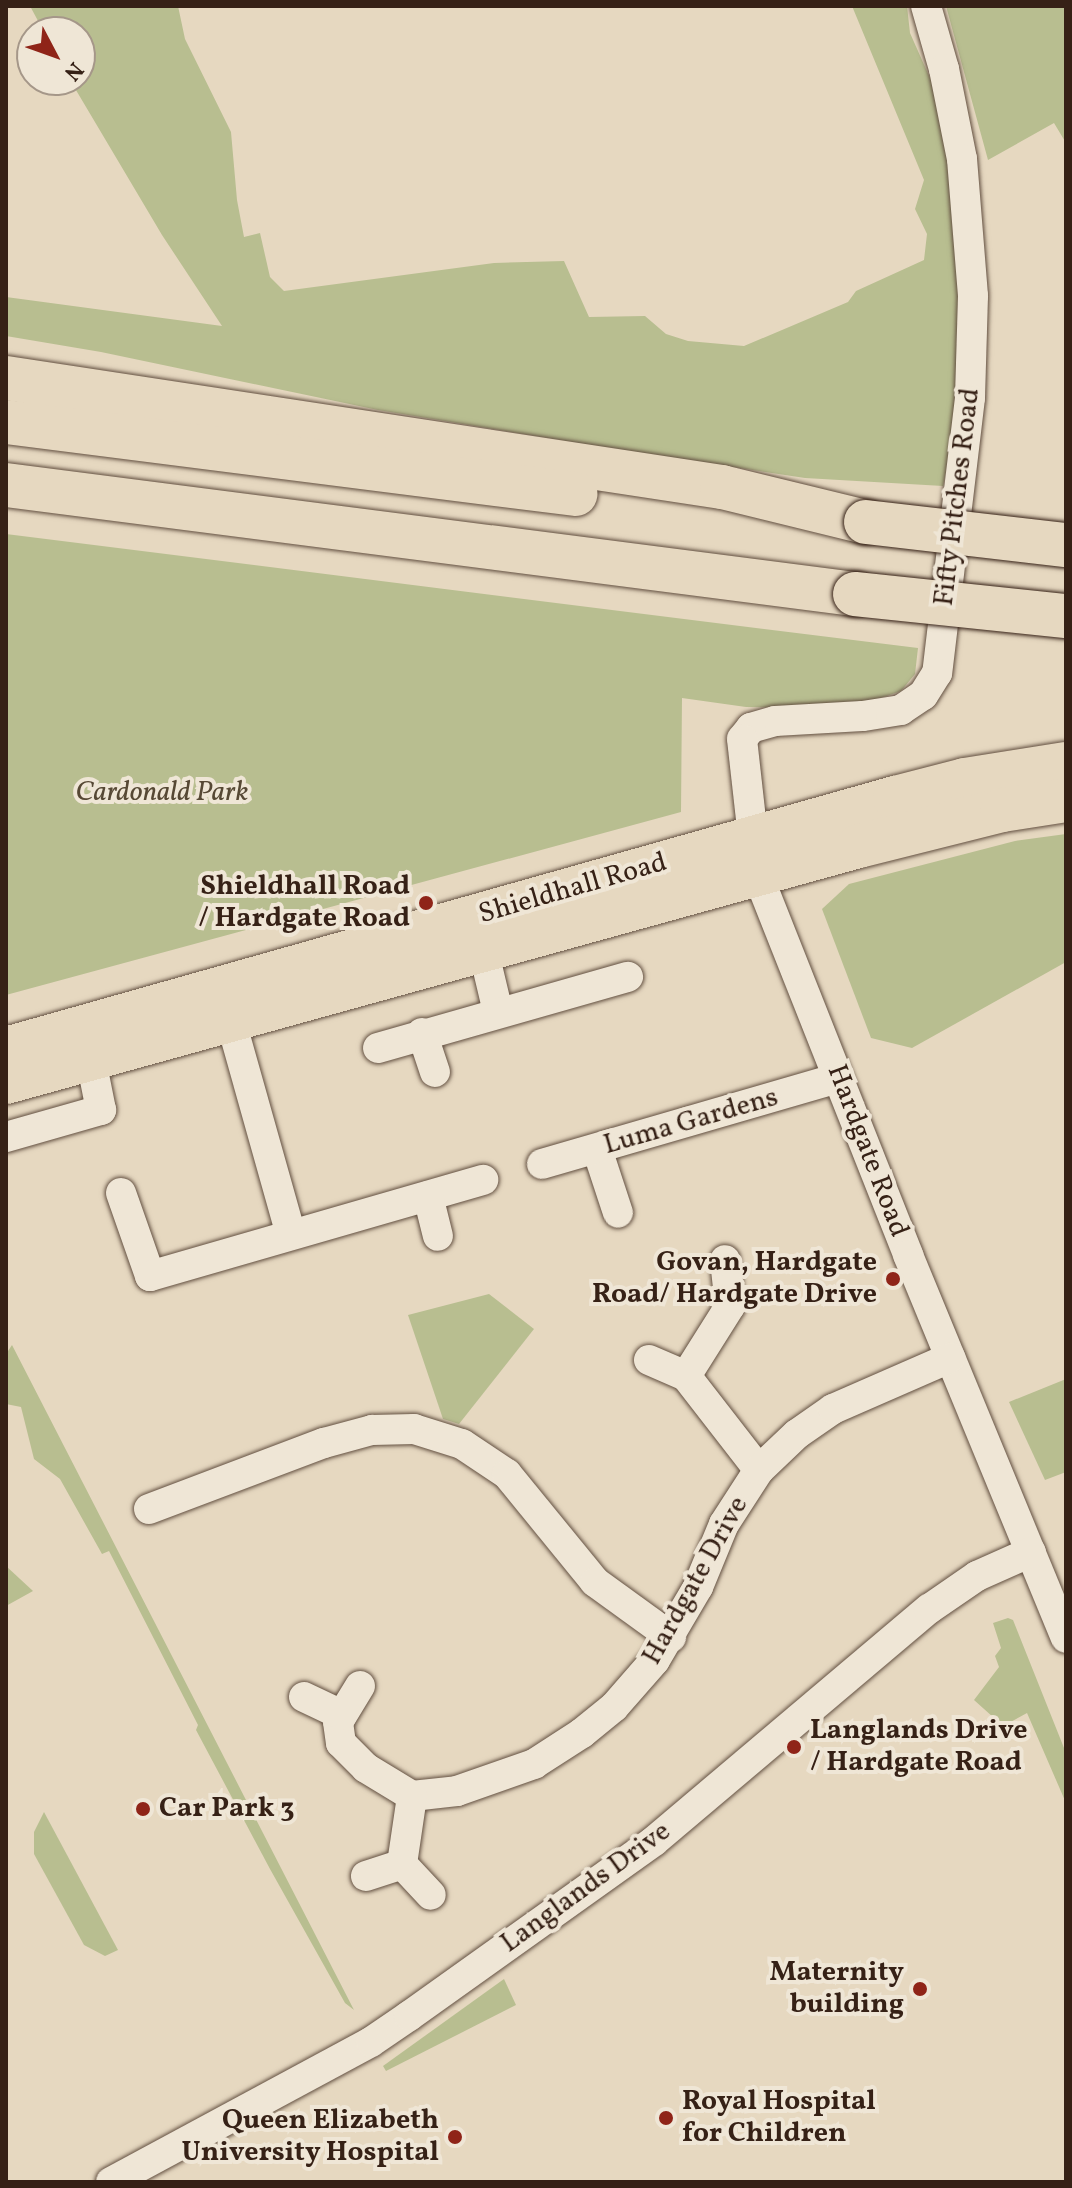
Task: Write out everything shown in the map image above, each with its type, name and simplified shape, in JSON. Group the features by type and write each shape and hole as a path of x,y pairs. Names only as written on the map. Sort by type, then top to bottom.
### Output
{"main road":[{"path":"6,378 722,487 866,522"},
{"path":"6,422 720,511 866,522 1066,545"},
{"path":"6,485 855,594 1066,616"},
{"name":"Shieldhall Road","path":"6,1049 87,1042 230,1018 483,949 965,780 1066,764"},
{"name":"Shieldhall Road","path":"6,1082 87,1042 754,856 1066,800"}],"street":[{"name":"Fifty Pitches Road","path":"754,856 742,739 744,732 775,721 862,716 901,710 923,695 937,673 970,398 973,296 962,159 944,69 926,6"},
{"name":"Hardgate Road","path":"754,856 838,1078 1066,1638"},
{"path":"483,949 498,1012"},
{"path":"378,1048 422,1033 628,977"},
{"path":"230,1018 291,1235"},
{"path":"422,1033 435,1072"},
{"path":"6,1137 101,1110 87,1042"},
{"name":"Luma Gardens","path":"542,1164 838,1078"},
{"path":"597,1149 618,1213"},
{"path":"121,1193 150,1276 483,1180"},
{"path":"428,1196 438,1236"},
{"path":"686,1376 730,1306 725,1260"},
{"name":"Hardgate Drive","path":"412,1796 457,1791 495,1779 557,1750 614,1707 671,1637 698,1587 724,1524 759,1470 797,1434 833,1409 950,1358"},
{"path":"649,1360 686,1376 759,1470"},
{"path":"149,1509 324,1443 372,1430 414,1429 462,1444 507,1474 595,1582 671,1637"},
{"name":"Langlands Drive","path":"111,2182 344,2057 396,2024 654,1841 929,1609 977,1576 1031,1552"},
{"path":"360,1686 342,1715 339,1733 350,1756 412,1796 402,1864"},
{"path":"304,1697 342,1715"},
{"path":"366,1876 402,1864"},
{"path":"402,1864 431,1895"}],"green space":[{"path":"30,6 178,6 185,39 231,132 237,200 244,237 260,233 270,277 284,291 494,263 564,261 589,317 645,316 666,334 688,341 744,346 848,302 856,291 924,260 927,234 915,209 924,180 852,6 907,6 910,33 945,112 959,222 962,395 943,486 805,478 602,447 378,410 101,352 6,336 6,297 222,326 162,235 79,96 96,96 96,16 35,16"},
{"path":"946,6 1066,6 1066,143 1054,123 988,160"},
{"name":"Cardonald Park","path":"6,534 918,648 915,674 901,691 852,708 746,707 682,698 681,812 6,995"},
{"path":"1066,834 1066,962 912,1048 871,1038 822,909 849,884 1015,841"},
{"path":"489,1294 534,1329 459,1424 443,1419 408,1315"},
{"path":"12,1345 354,2010 345,2003 270,1869 196,1730 198,1725 109,1551 102,1554 60,1479 34,1459 21,1407 6,1404 6,1354"},
{"path":"1066,1379 1066,1472 1045,1480 1009,1402"},
{"path":"6,1566 33,1591 6,1606"},
{"path":"1008,1618 1013,1620 1066,1753 1066,1803 1027,1713 1003,1726 974,1700 999,1667 995,1656 1001,1648 993,1623"},
{"path":"44,1812 118,1950 105,1956 84,1945 34,1854 34,1832"},
{"path":"504,1979 516,2005 386,2071 383,2066"}],"place":[{"name":"Shieldhall Road / Hardgate Road","path":"426,903"},
{"name":"Govan, Hardgate Road/ Hardgate Drive","path":"893,1279"},
{"name":"Langlands Drive / Hardgate Road","path":"794,1747"},
{"name":"Car Park 3","path":"143,1809"},
{"name":"Maternity building","path":"920,1989"},
{"name":"Royal Hospital for Children","path":"666,2118"},
{"name":"Queen Elizabeth University Hospital","path":"455,2137"}]}
